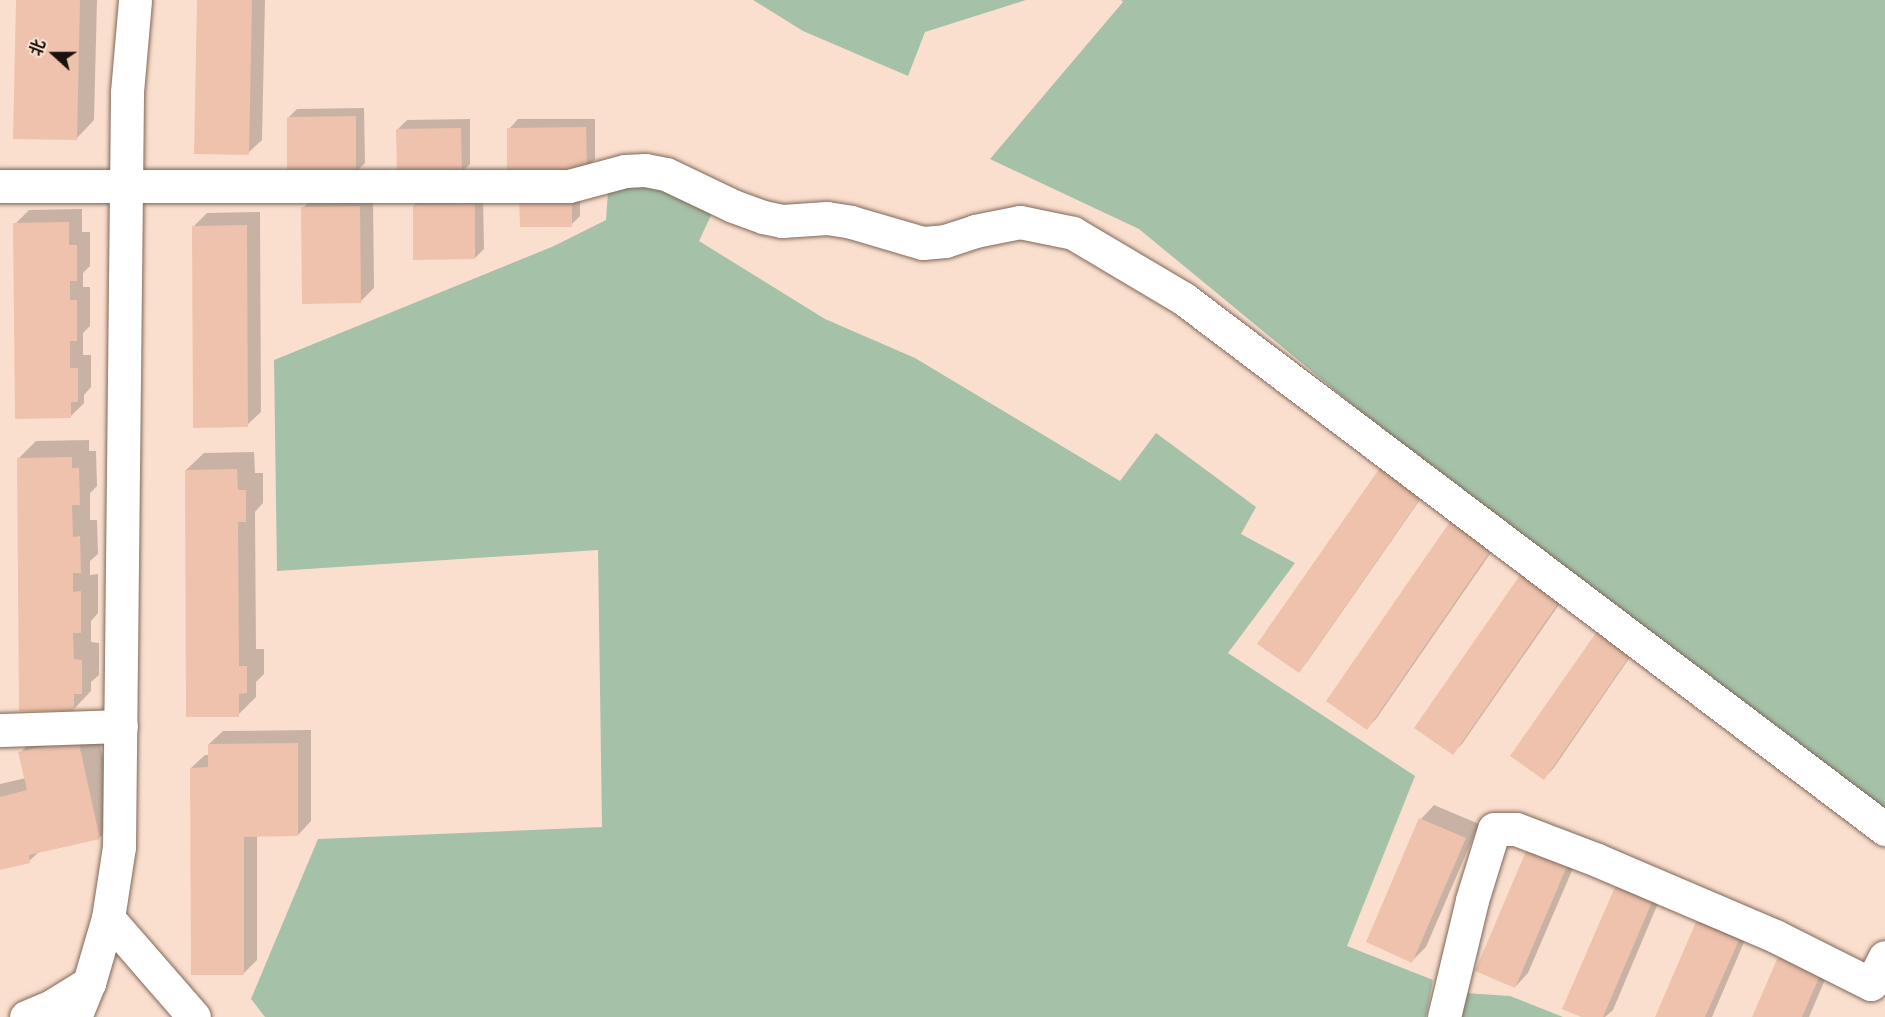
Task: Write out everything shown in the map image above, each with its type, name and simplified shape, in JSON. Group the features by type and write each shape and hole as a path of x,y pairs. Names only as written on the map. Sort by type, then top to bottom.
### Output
{"street":[{"path":"75,1017 89,983 108,918 119,847 127,92 135,0"},
{"path":"0,186 569,186 625,171 645,170 666,174 763,217 783,221 827,218 851,222 923,243 945,242 975,231 1020,222 1072,233 1185,299 1885,829"},
{"path":"0,729 121,726"},
{"path":"1444,1017 1472,900 1494,829 1516,829 1628,872 1775,936 1871,984 1885,957"},
{"path":"108,918 194,1017"},
{"path":"26,1017 50,1007 89,983"}],"green space":[{"path":"753,0 1026,0 925,32 908,76 803,31"},
{"path":"1121,0 1885,0 1885,810 1388,434 1139,229 990,159 1123,2"},
{"path":"610,162 714,209 699,241 825,319 915,358 1120,481 1156,433 1256,507 1241,534 1295,563 1228,653 1415,776 1347,946 1433,980 1426,1017 265,1017 251,999 318,839 602,827 598,550 277,571 274,360 554,246 606,220"},
{"path":"1465,993 1510,996 1563,1017 1462,1017"}],"building":[{"path":"16,0 80,0 77,140 13,139"},
{"path":"197,0 252,0 249,155 194,154"},
{"path":"356,116 356,174 287,174 287,117"},
{"path":"586,127 587,169 507,170 507,128"},
{"path":"461,128 462,175 397,175 396,129"},
{"path":"572,198 572,227 520,227 519,199"},
{"path":"475,204 475,259 413,260 413,205"},
{"path":"360,206 361,303 302,304 301,207"},
{"path":"69,222 69,245 77,245 77,281 70,281 70,300 77,300 77,341 70,341 70,368 78,368 78,402 71,402 71,418 15,419 13,223"},
{"path":"247,225 248,427 193,428 192,226"},
{"path":"72,457 72,468 79,468 80,505 72,505 73,537 80,536 81,573 73,573 73,592 81,591 81,633 73,633 74,659 82,660 82,694 74,694 74,711 19,711 17,458"},
{"path":"1384,462 1426,490 1299,673 1257,644"},
{"path":"237,469 238,490 246,490 246,522 238,522 239,666 247,666 247,693 239,694 239,717 186,717 185,470"},
{"path":"1456,513 1497,541 1367,730 1326,701"},
{"path":"1527,565 1566,592 1453,755 1414,728"},
{"path":"1600,627 1633,651 1544,780 1510,756"},
{"path":"78,739 100,839 29,855 30,863 0,870 0,797 27,790 18,752"},
{"path":"298,743 298,836 244,837 244,975 191,975 190,768 208,767 208,744"},
{"path":"1419,818 1466,838 1412,963 1366,942"},
{"path":"1527,849 1567,866 1515,988 1475,971"},
{"path":"1615,887 1652,902 1603,1017 1581,1017 1562,1009"},
{"path":"1696,922 1739,940 1705,1017 1655,1017"},
{"path":"1778,957 1820,975 1802,1017 1752,1017"}]}
